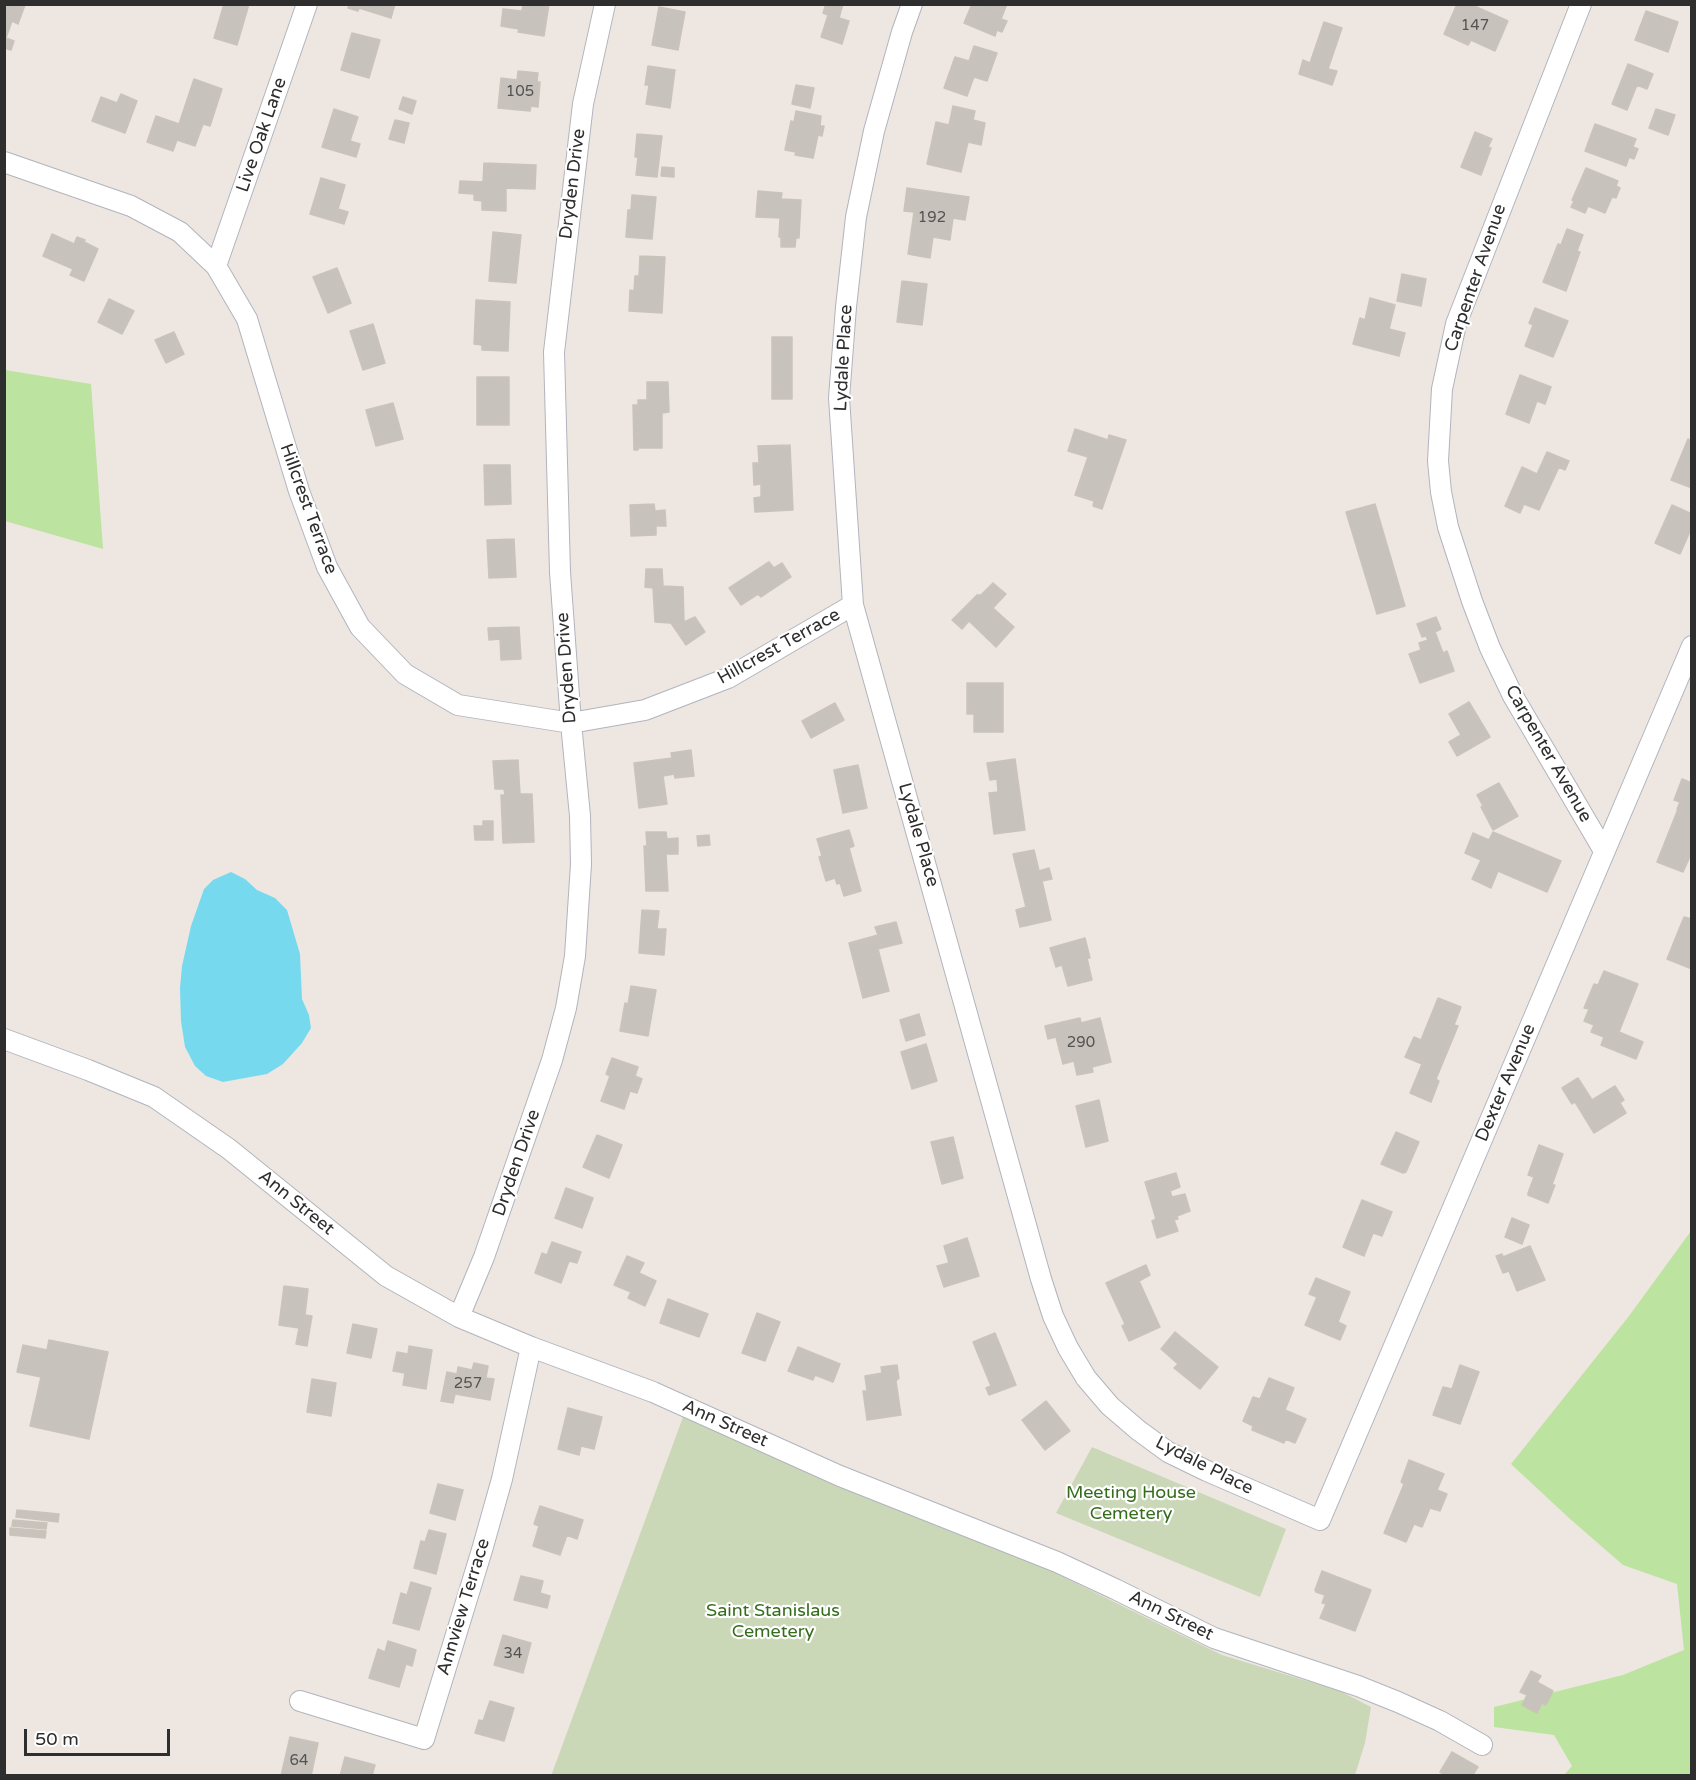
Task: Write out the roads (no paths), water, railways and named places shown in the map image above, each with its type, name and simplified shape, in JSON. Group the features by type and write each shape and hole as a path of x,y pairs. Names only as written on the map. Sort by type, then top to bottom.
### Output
{"street":[{"name":"Live Oak Lane","path":"216,266 307,4"},
{"name":"Dryden Drive","path":"459,1317 484,1257 552,1060 566,1008 575,956 581,864 580,816 560,572 554,352 583,104 605,4"},
{"name":"Lydale Place","path":"912,4 874,131 856,217 846,307 839,398 853,605 1041,1279 1053,1316 1068,1347 1086,1378 1110,1406 1168,1452 1207,1472 1320,1520"},
{"name":"Carpenter Avenue","path":"1581,4 1456,324 1442,389 1438,461 1448,527 1490,648 1513,696 1604,851"},
{"name":"Hillcrest Terrace","path":"4,162 131,206 180,232 216,266 247,319 299,491 327,567 360,627 405,674 458,705 571,723 645,710 728,678 853,605"},
{"name":"Dexter Avenue","path":"1320,1520 1692,646"},
{"name":"Ann Street","path":"4,1038 154,1097 229,1149 386,1276 459,1317 531,1347 653,1392 840,1476 1057,1562 1214,1638 1358,1686 1398,1702 1440,1721 1482,1745"},
{"name":"Annview Terrace","path":"300,1701 424,1739 502,1479 531,1347"}],"water":[{"path":"231,872 245,879 257,890 275,898 287,910 300,954 302,999 309,1015 311,1028 302,1043 283,1064 267,1074 223,1082 206,1076 195,1066 185,1047 180,988 182,966 191,926 204,889 213,880"}],"park label":[{"name":"Meeting House Cemetery","path":"1131,1503"},
{"name":"Saint Stanislaus Cemetery","path":"773,1621"}]}
